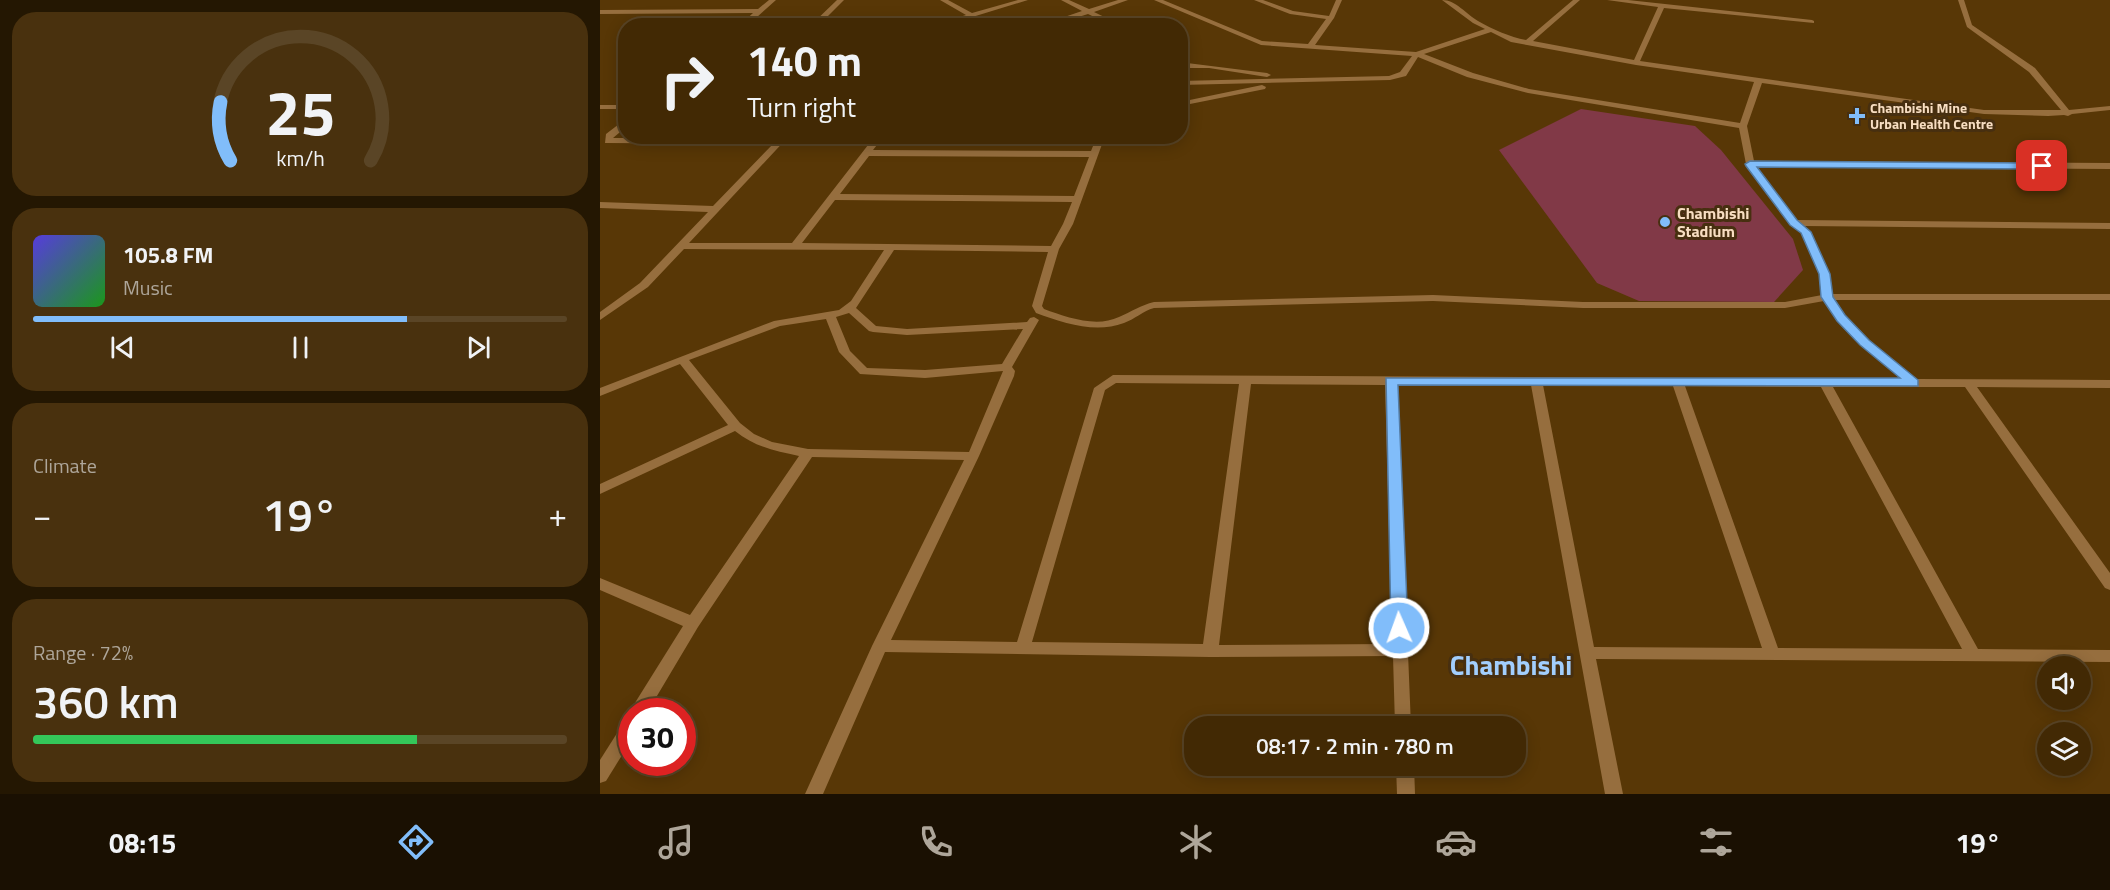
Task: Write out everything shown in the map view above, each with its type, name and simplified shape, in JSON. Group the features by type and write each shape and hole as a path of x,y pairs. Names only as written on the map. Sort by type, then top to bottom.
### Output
{"street":[{"path":"751,18 773,0"},
{"path":"822,18 841,0"},
{"path":"943,0 971,15"},
{"path":"961,18 1025,0"},
{"path":"1064,0 1103,18"},
{"path":"1067,18 1125,0"},
{"path":"1157,0 1261,43 1417,54 1470,75 1528,91 1743,126"},
{"path":"1257,0 1292,13 1331,18"},
{"path":"1310,48 1331,18 1339,0"},
{"path":"1445,0 1465,16 1489,30 1527,43 1636,63 1758,82 1984,112 2068,114 2110,108"},
{"path":"1527,43 1577,0"},
{"path":"1610,0 1812,22"},
{"path":"1961,0 1969,26 2032,70 2068,114"},
{"path":"1636,63 1662,6"},
{"path":"600,12 759,11"},
{"path":"1188,83 1390,78 1403,74 1417,54 1489,30"},
{"path":"1188,60 1220,70 1294,79"},
{"path":"1188,102 1294,79"},
{"path":"1758,82 1743,126 1750,164 1794,223 1805,232 1825,274 1827,297 1851,330 1914,383"},
{"path":"600,106 618,107"},
{"path":"618,129 609,136 608,141 618,141"},
{"path":"600,317 644,285 684,246 777,144"},
{"path":"795,246 874,144"},
{"path":"1040,311 1038,306 1054,249 1078,199 1098,144"},
{"path":"867,153 1094,154"},
{"path":"1750,164 2110,166"},
{"path":"832,197 1078,199"},
{"path":"600,205 717,209"},
{"path":"1794,223 2110,226"},
{"path":"684,246 1054,249"},
{"path":"600,392 778,323 830,315 850,308 891,247"},
{"path":"1040,311 1089,323 1104,324 1118,322 1138,309 1154,304 1433,298 1575,305 1773,305 1827,297 2110,297"},
{"path":"850,308 873,329 907,332 1031,325"},
{"path":"1006,366 1040,311"},
{"path":"830,315 845,352 864,371 925,375 1006,366"},
{"path":"682,359 736,426 750,437 769,446 807,453 973,456"},
{"path":"814,794 880,646 973,456 1008,376 1009,371 1006,366"},
{"path":"1023,648 1100,388 1113,379 2110,384"},
{"path":"1210,651 1245,381"},
{"path":"1391,381 1403,716"},
{"path":"1677,381 1772,653"},
{"path":"1536,382 1614,794"},
{"path":"1825,383 1974,656"},
{"path":"1969,384 2110,584"},
{"path":"600,489 736,426"},
{"path":"647,698 693,623 807,453"},
{"path":"600,584 693,623"},
{"path":"880,646 1210,651 1400,650"},
{"path":"1587,652 2110,656"},
{"path":"600,776 618,747"},
{"path":"1405,776 1406,794"}],"shaded area":[{"name":"Chambishi Stadium","path":"1581,109 1695,126 1721,150 1793,239 1803,270 1774,302 1639,301 1597,283 1499,150"}],"place":[{"name":"Chambishi Mine Urban Health Centre","path":"1857,116"},
{"name":"Chambishi Stadium","path":"1665,222"}],"district":[{"name":"Chambishi","path":"1511,666"}],"route":[{"path":"1399,628 1391,381 1914,383 1865,343 1841,318 1827,297 1825,274 1805,232 1794,223 1750,164 2042,166"}]}
